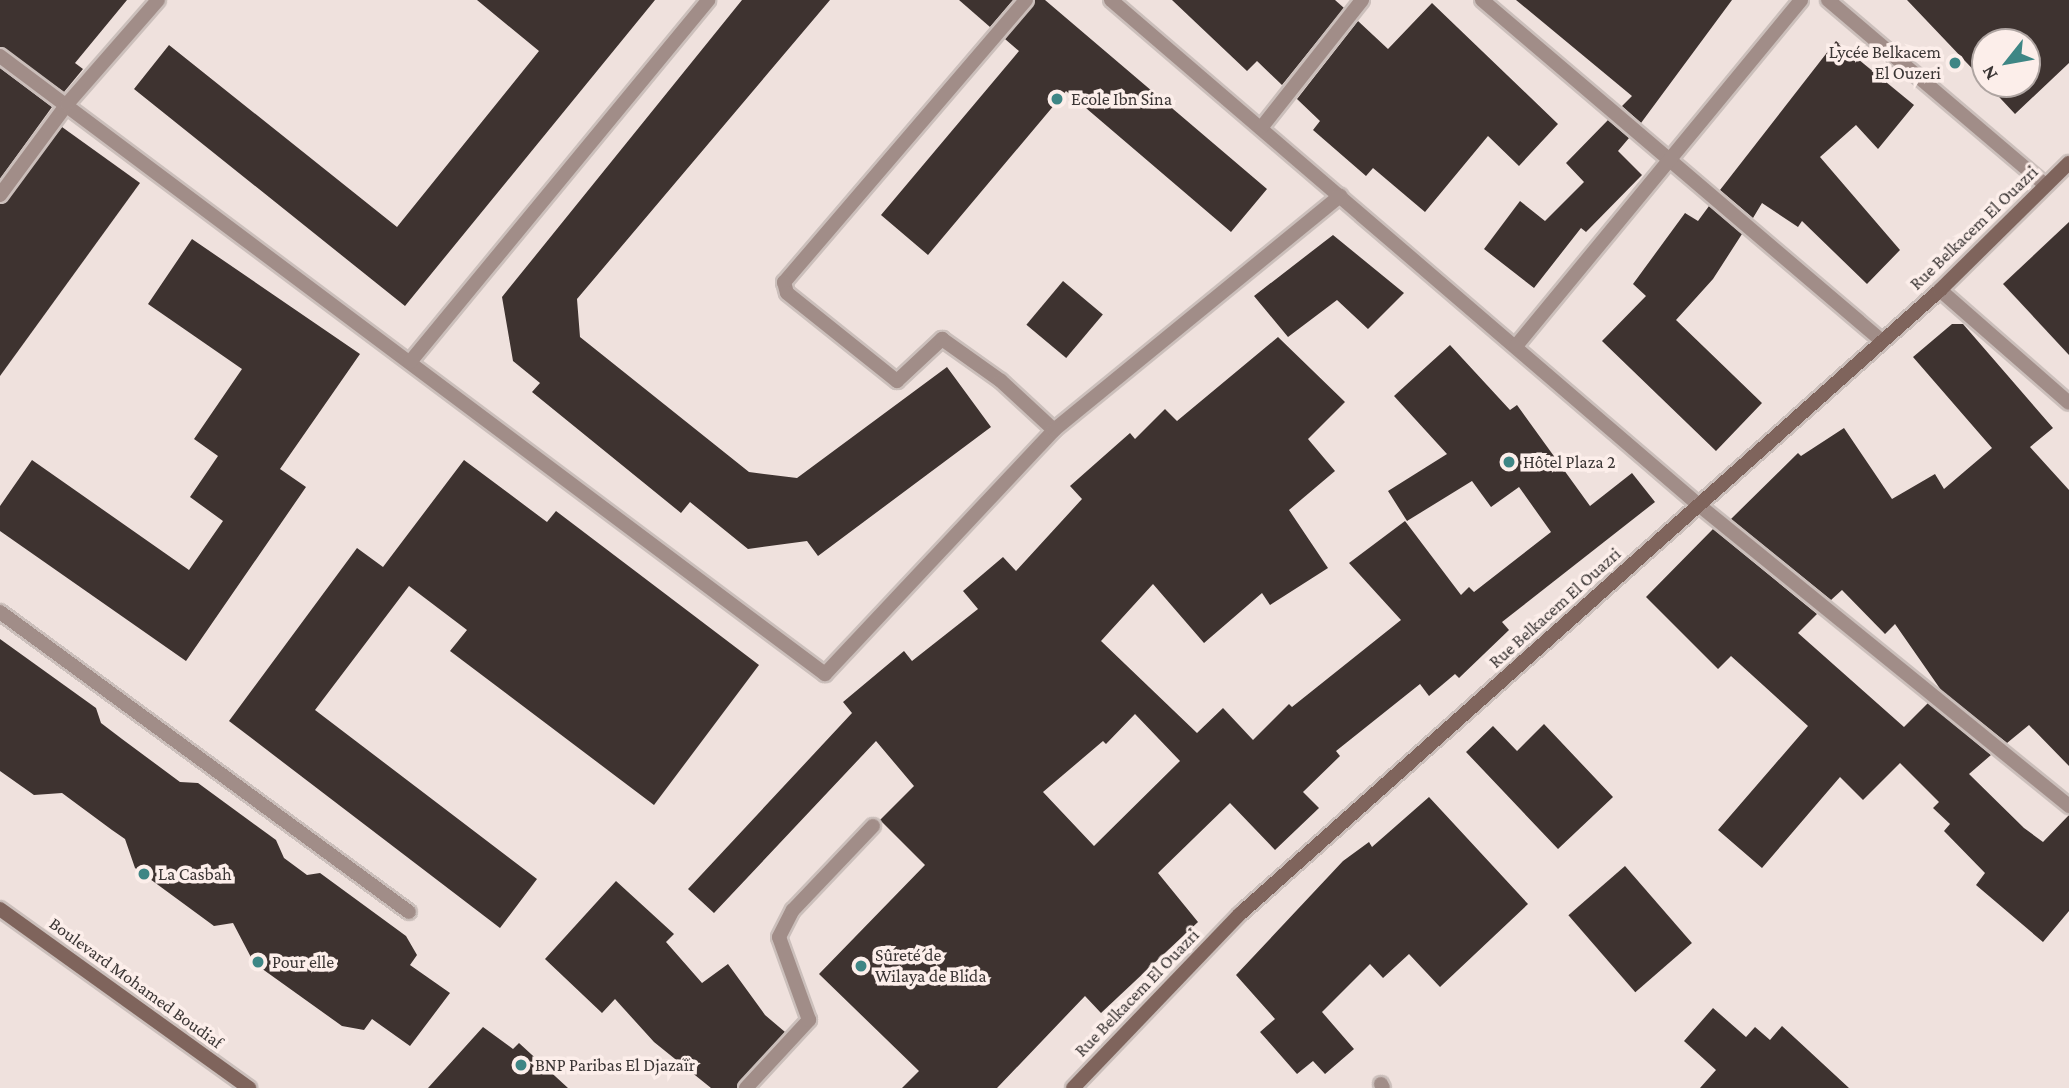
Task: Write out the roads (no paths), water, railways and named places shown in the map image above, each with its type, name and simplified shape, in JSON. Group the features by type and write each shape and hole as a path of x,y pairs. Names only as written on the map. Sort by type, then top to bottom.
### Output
{"street":[{"path":"0,195 67,104 158,0"},
{"path":"410,362 708,0"},
{"path":"1026,0 785,282 787,293 897,381 942,340 1001,382 1054,430"},
{"path":"1111,0 1700,506 2069,806"},
{"path":"1261,128 1362,0"},
{"path":"1482,0 1672,157 1882,341"},
{"path":"1516,346 1801,0"},
{"path":"1828,0 2045,185"},
{"path":"0,56 825,674 1054,430 1340,196"},
{"name":"Rue Belkacem El Ouazri","path":"1073,1088 1240,914 1940,290 2069,163"},
{"path":"1940,290 2069,403"},
{"path":"0,612 409,912"},
{"path":"746,1088 808,1020 779,937 793,910 873,826"},
{"name":"Boulevard Mohamed Boudiaf","path":"0,909 249,1088"}],"place":[{"name":"Lycée Belkacem El Ouzeri","path":"1955,63"},
{"name":"Ecole Ibn Sina","path":"1057,99"},
{"name":"Hôtel Plaza 2","path":"1509,462"},
{"name":"La Casbah","path":"144,874"},
{"name":"Pour elle","path":"258,962"},
{"name":"Sûreté de Wilaya de Blida","path":"861,966"},
{"name":"BNP Paribas El Djazaïr","path":"521,1065"}]}
